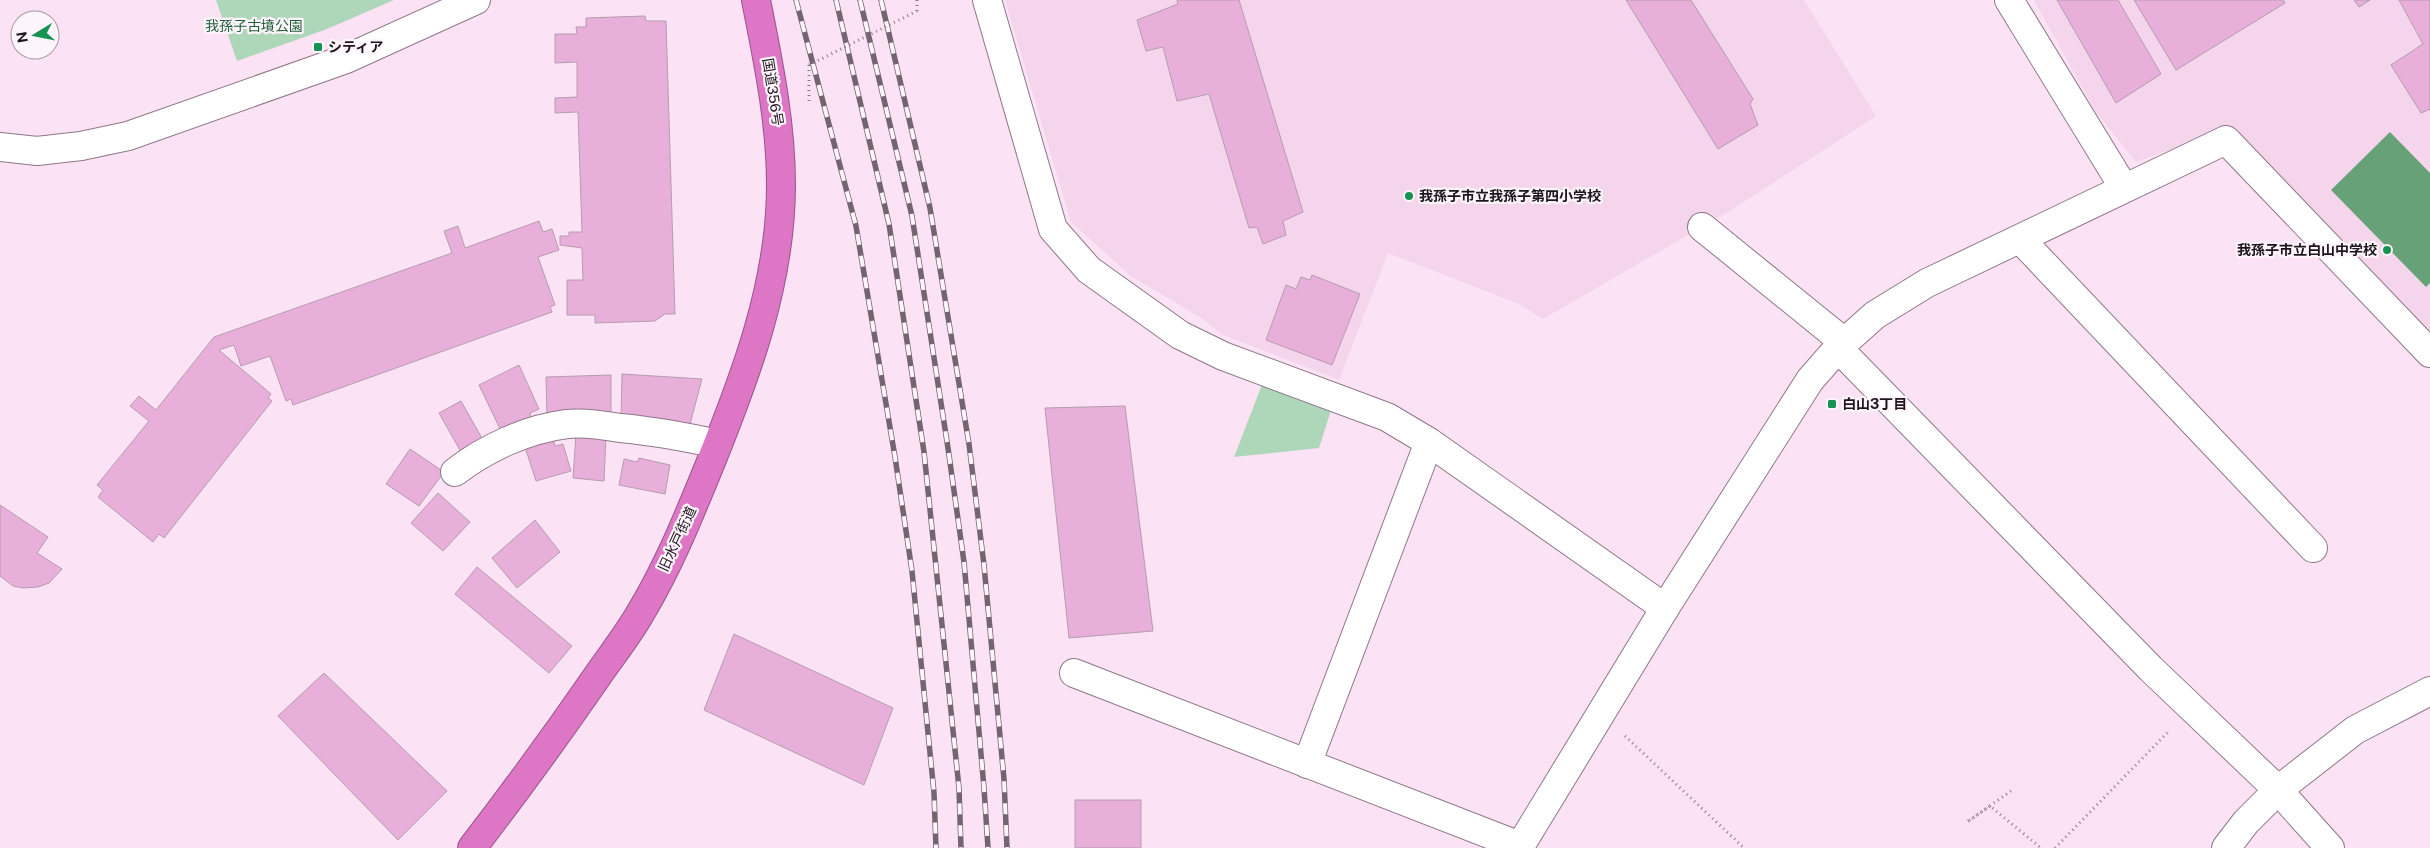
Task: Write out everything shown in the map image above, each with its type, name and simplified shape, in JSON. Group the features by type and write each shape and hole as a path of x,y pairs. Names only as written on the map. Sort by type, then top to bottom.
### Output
{"highway":[{"name":"国道356号","path":"756,0 779,125 781,185"},
{"name":"旧水戸街道","path":"472,848 538,762 641,613 678,542 754,348 768,294 778,234 781,185"}],"street":[{"path":"0,147 37,151 81,146 128,136 346,59 476,0"},
{"path":"987,0 1053,229 1089,270 1180,335 1223,356 1387,417 1430,442 1665,608"},
{"path":"2008,0 2124,188"},
{"path":"1074,673 1520,847 1665,608 1810,380 1841,345 1875,315 1927,283 2021,240 2124,188 2226,140 2430,353"},
{"path":"1702,227 1841,345 2151,669 2278,790 2330,848"},
{"path":"2021,240 2313,548"},
{"path":"455,472 472,458 509,440 567,424 602,425 667,433 718,444"},
{"path":"1307,764 1430,442"},
{"path":"2226,848 2246,822 2278,790 2355,730 2430,692"}],"path":[{"path":"808,65 917,11 917,0"},
{"path":"2055,848 2192,708"},
{"path":"1600,714 1744,848"},
{"path":"2011,791 1968,822 1990,806 2041,848"}],"shaded area":[{"name":"我孫子市立我孫子第四小学校","path":"1005,0 1804,0 1876,116 1733,209 1543,319 1519,304 1388,253 1339,380 1221,334 1203,319 1131,276 1071,222"},
{"name":"我孫子市立白山中学校","path":"2034,0 2430,0 2430,339 2226,129 2136,162 2095,111"},
{"path":"2390,132 2430,173 2430,283 2426,287 2331,190"}],"green space":[{"name":"我孫子古墳公園","path":"216,0 394,0 327,29 237,61"},
{"path":"1263,382 1332,407 1319,448 1234,457"}],"building":[{"path":"1177,0 1239,0 1303,212 1283,221 1286,235 1263,244 1257,227 1249,228 1209,94 1177,101 1163,47 1146,51 1137,20 1178,4"},
{"path":"1626,0 1691,0 1753,99 1750,104 1758,125 1718,149"},
{"path":"2057,0 2118,0 2161,74 2116,103"},
{"path":"2134,0 2283,0 2285,3 2176,70"},
{"path":"2354,0 2370,0 2359,7"},
{"path":"2399,0 2430,0 2430,109 2421,113 2391,65 2423,44"},
{"path":"645,16 646,21 666,21 675,314 665,314 655,321 595,323 595,315 567,315 567,280 583,280 582,248 560,245 560,236 569,236 569,232 582,232 578,112 555,113 555,98 577,97 577,62 555,63 555,34 577,34 576,27 586,27 586,18"},
{"path":"539,221 543,232 552,229 559,250 538,257 555,305 550,307 552,312 293,405 291,399 286,401 270,356 241,366 234,345 219,350 271,394 268,398 272,401 164,538 159,534 153,542 98,497 103,490 97,485 149,421 130,406 139,396 156,410 214,337 452,253 444,231 458,226 465,248"},
{"path":"1312,275 1360,294 1332,365 1266,340 1286,285 1296,289 1301,277 1310,280"},
{"path":"519,365 539,409 530,413 531,420 503,435 479,385"},
{"path":"622,374 702,379 689,428 621,418"},
{"path":"611,375 611,412 547,417 546,377"},
{"path":"461,401 483,440 461,452 439,413"},
{"path":"1125,406 1153,631 1069,638 1045,408"},
{"path":"576,434 606,436 604,481 573,478"},
{"path":"553,439 555,446 563,444 571,471 536,481 525,447"},
{"path":"410,449 444,472 419,506 386,484"},
{"path":"639,458 670,465 665,494 619,485 624,459 637,462"},
{"path":"438,493 470,522 443,551 411,523"},
{"path":"0,505 48,537 37,553 62,569 49,583 38,587 23,588 13,586 0,576"},
{"path":"535,520 560,552 517,588 492,558"},
{"path":"477,567 572,646 549,673 455,594"},
{"path":"734,634 893,708 864,785 704,710"},
{"path":"324,673 447,791 398,840 278,716"},
{"path":"1075,800 1141,800 1141,848 1075,848"}],"railway":[{"path":"796,0 856,226 895,457 912,571 934,793 936,848"},
{"path":"836,0 889,224 924,452 959,788 961,848"},
{"path":"860,0 912,216 948,448 964,562 988,848"},
{"path":"881,0 930,208 969,444 984,565 1004,779 1007,848"}],"place":[{"name":"シティア","path":"318,47"},
{"name":"我孫子市立我孫子第四小学校","path":"1409,196"},
{"name":"我孫子市立白山中学校","path":"2387,250"},
{"name":"白山3丁目","path":"1832,404"}]}
